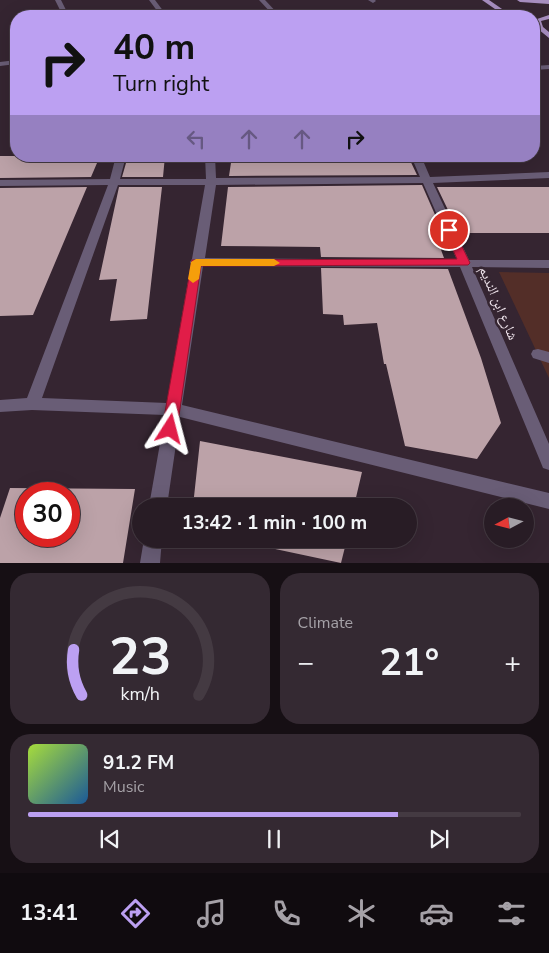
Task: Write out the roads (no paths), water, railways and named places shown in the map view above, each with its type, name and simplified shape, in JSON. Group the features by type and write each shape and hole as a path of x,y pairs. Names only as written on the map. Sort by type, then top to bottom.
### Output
{"main road":[{"path":"485,0 500,10"},
{"path":"520,0 549,2"}],"street":[{"path":"262,0 271,10"},
{"path":"32,404 114,182 119,162"},
{"path":"159,498 210,182 210,162"},
{"name":"شارع ابن النديم","path":"419,162 549,463"},
{"path":"0,183 427,180 549,175"},
{"path":"196,262 549,264"},
{"path":"0,406 32,404 172,409 549,501"},
{"path":"150,563 152,548"}]}
